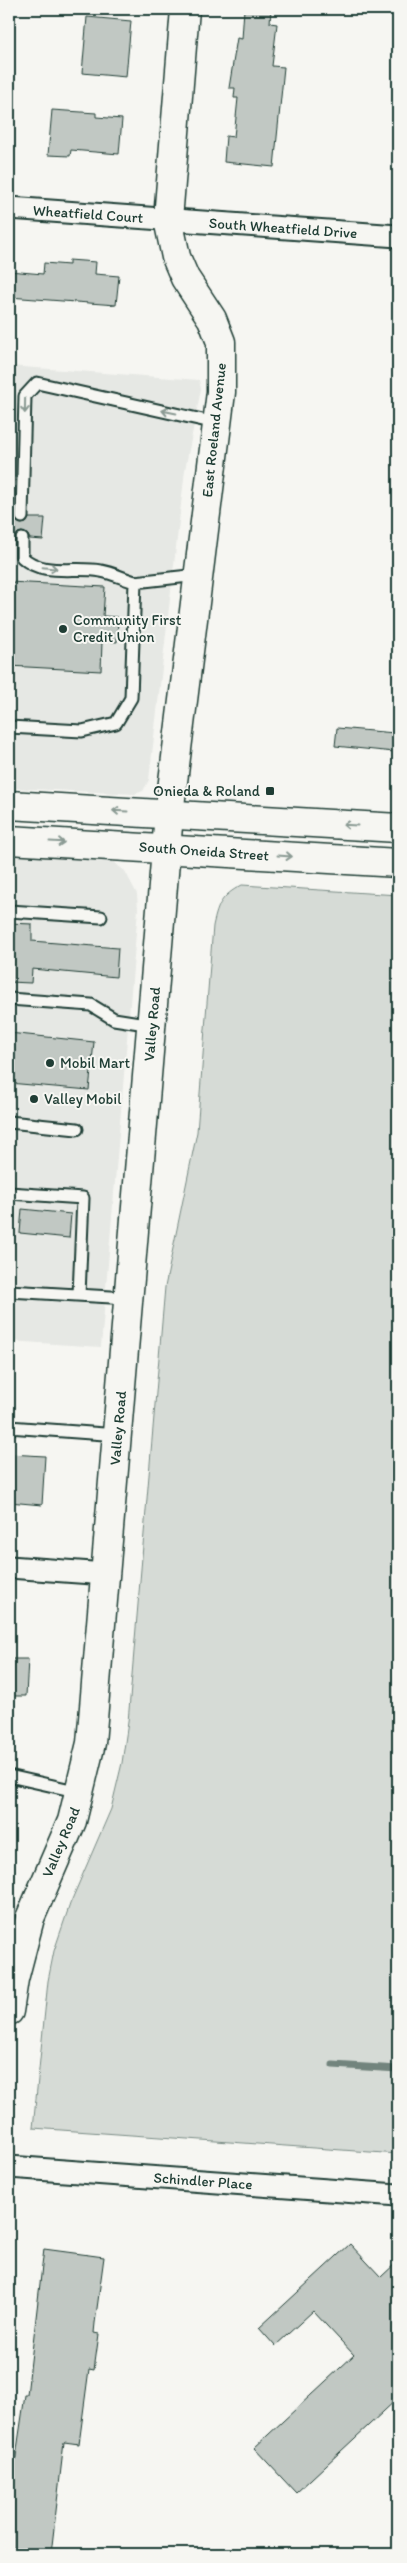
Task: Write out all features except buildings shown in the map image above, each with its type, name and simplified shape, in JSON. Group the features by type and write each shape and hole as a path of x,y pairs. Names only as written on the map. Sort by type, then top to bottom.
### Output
{"street":[{"name":"East Roeland Avenue","path":"168,831 222,367 221,342 212,319 185,278 176,257 168,219 184,9"},
{"name":"Wheatfield Court","path":"9,208 168,219"},
{"name":"South Wheatfield Drive","path":"168,219 398,236"},
{"name":"South Oneida Street","path":"9,806 168,831 398,863"},
{"name":"South Oneida Street","path":"9,840 168,831 398,828"},
{"name":"Valley Road","path":"9,2011 14,1979 30,1918 72,1821 91,1743 99,1675 168,831"},
{"path":"9,1567 106,1574"},
{"name":"Schindler Place","path":"9,2166 398,2196"}],"lane":[{"path":"22,517 25,396 37,383 216,423"},
{"path":"22,539 22,557 29,563 46,569 102,571 135,582 198,575"},
{"path":"9,727 82,731 116,723 131,698 135,582"},
{"path":"9,911 101,917"},
{"path":"9,999 91,1005 114,1019 152,1025"},
{"path":"9,1122 77,1129"},
{"path":"9,1193 83,1198 79,1295"},
{"path":"9,1291 130,1298"},
{"path":"9,1427 118,1435"},
{"path":"9,1776 80,1792"}],"shaded area":[{"path":"9,366 199,380 201,389 185,470 149,780 143,791 135,794 9,788"},
{"path":"9,854 100,859 113,862 125,871 137,894 138,909 101,1347 9,1341"},
{"path":"242,885 398,895 398,2154 33,2128 48,1981 54,1951 70,1904 111,1809 122,1763 128,1722 165,1287 197,1132 213,926 222,901 229,893"}],"waterway":[{"path":"333,2065 398,2069"}],"place":[{"name":"Community First Credit Union","path":"63,629"},
{"name":"Onieda & Roland","path":"270,791"},
{"name":"Mobil Mart","path":"50,1063"},
{"name":"Valley Mobil","path":"34,1099"}]}
